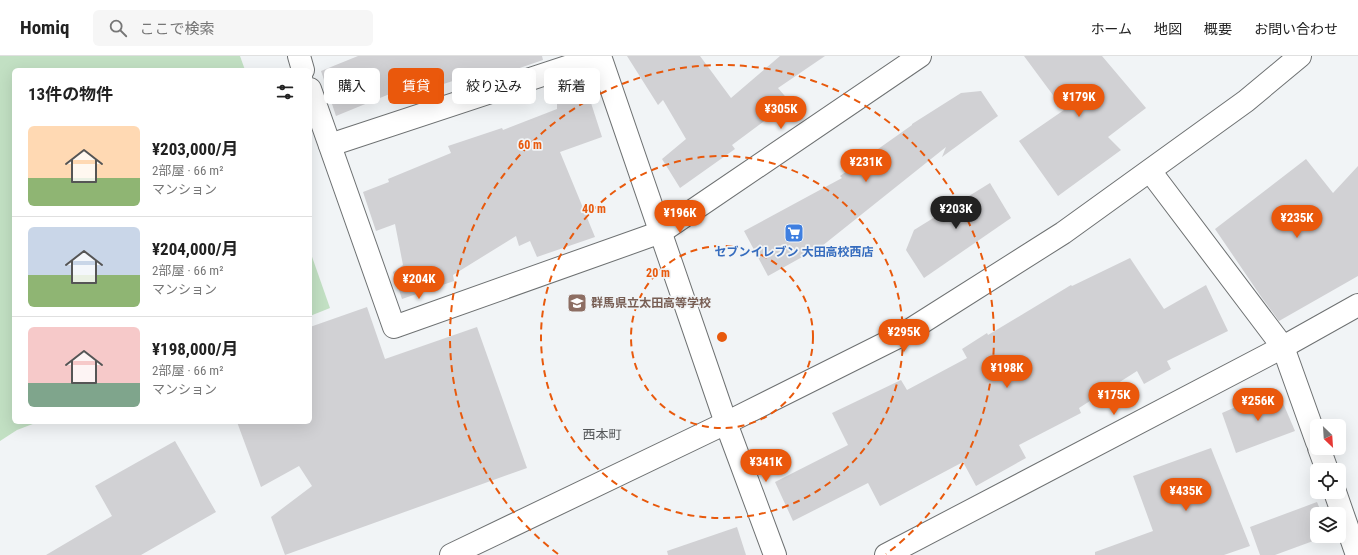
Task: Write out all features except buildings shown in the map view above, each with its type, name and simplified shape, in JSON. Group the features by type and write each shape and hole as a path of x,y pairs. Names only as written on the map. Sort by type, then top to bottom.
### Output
{"street":[{"path":"298,56 303,68"},
{"path":"330,145 600,56 726,423 775,555"},
{"path":"312,95 394,327 661,232 920,56"},
{"path":"451,555 726,423 902,335 1063,233 1246,101 1300,56"},
{"path":"1150,171 1283,346 1310,422"},
{"path":"886,555 1358,305"},
{"path":"1337,499 1352,552"}],"green space":[{"path":"0,56 240,56 244,68 12,68 12,424 33,424 17,430 0,441"},
{"path":"312,257 330,308 312,315"}],"place":[{"name":"セブンイレブン 大田高校西店","path":"794,233"},
{"name":"群馬県立太田高等学校","path":"577,303"}],"district":[{"name":"西本町","path":"602,434"}]}
